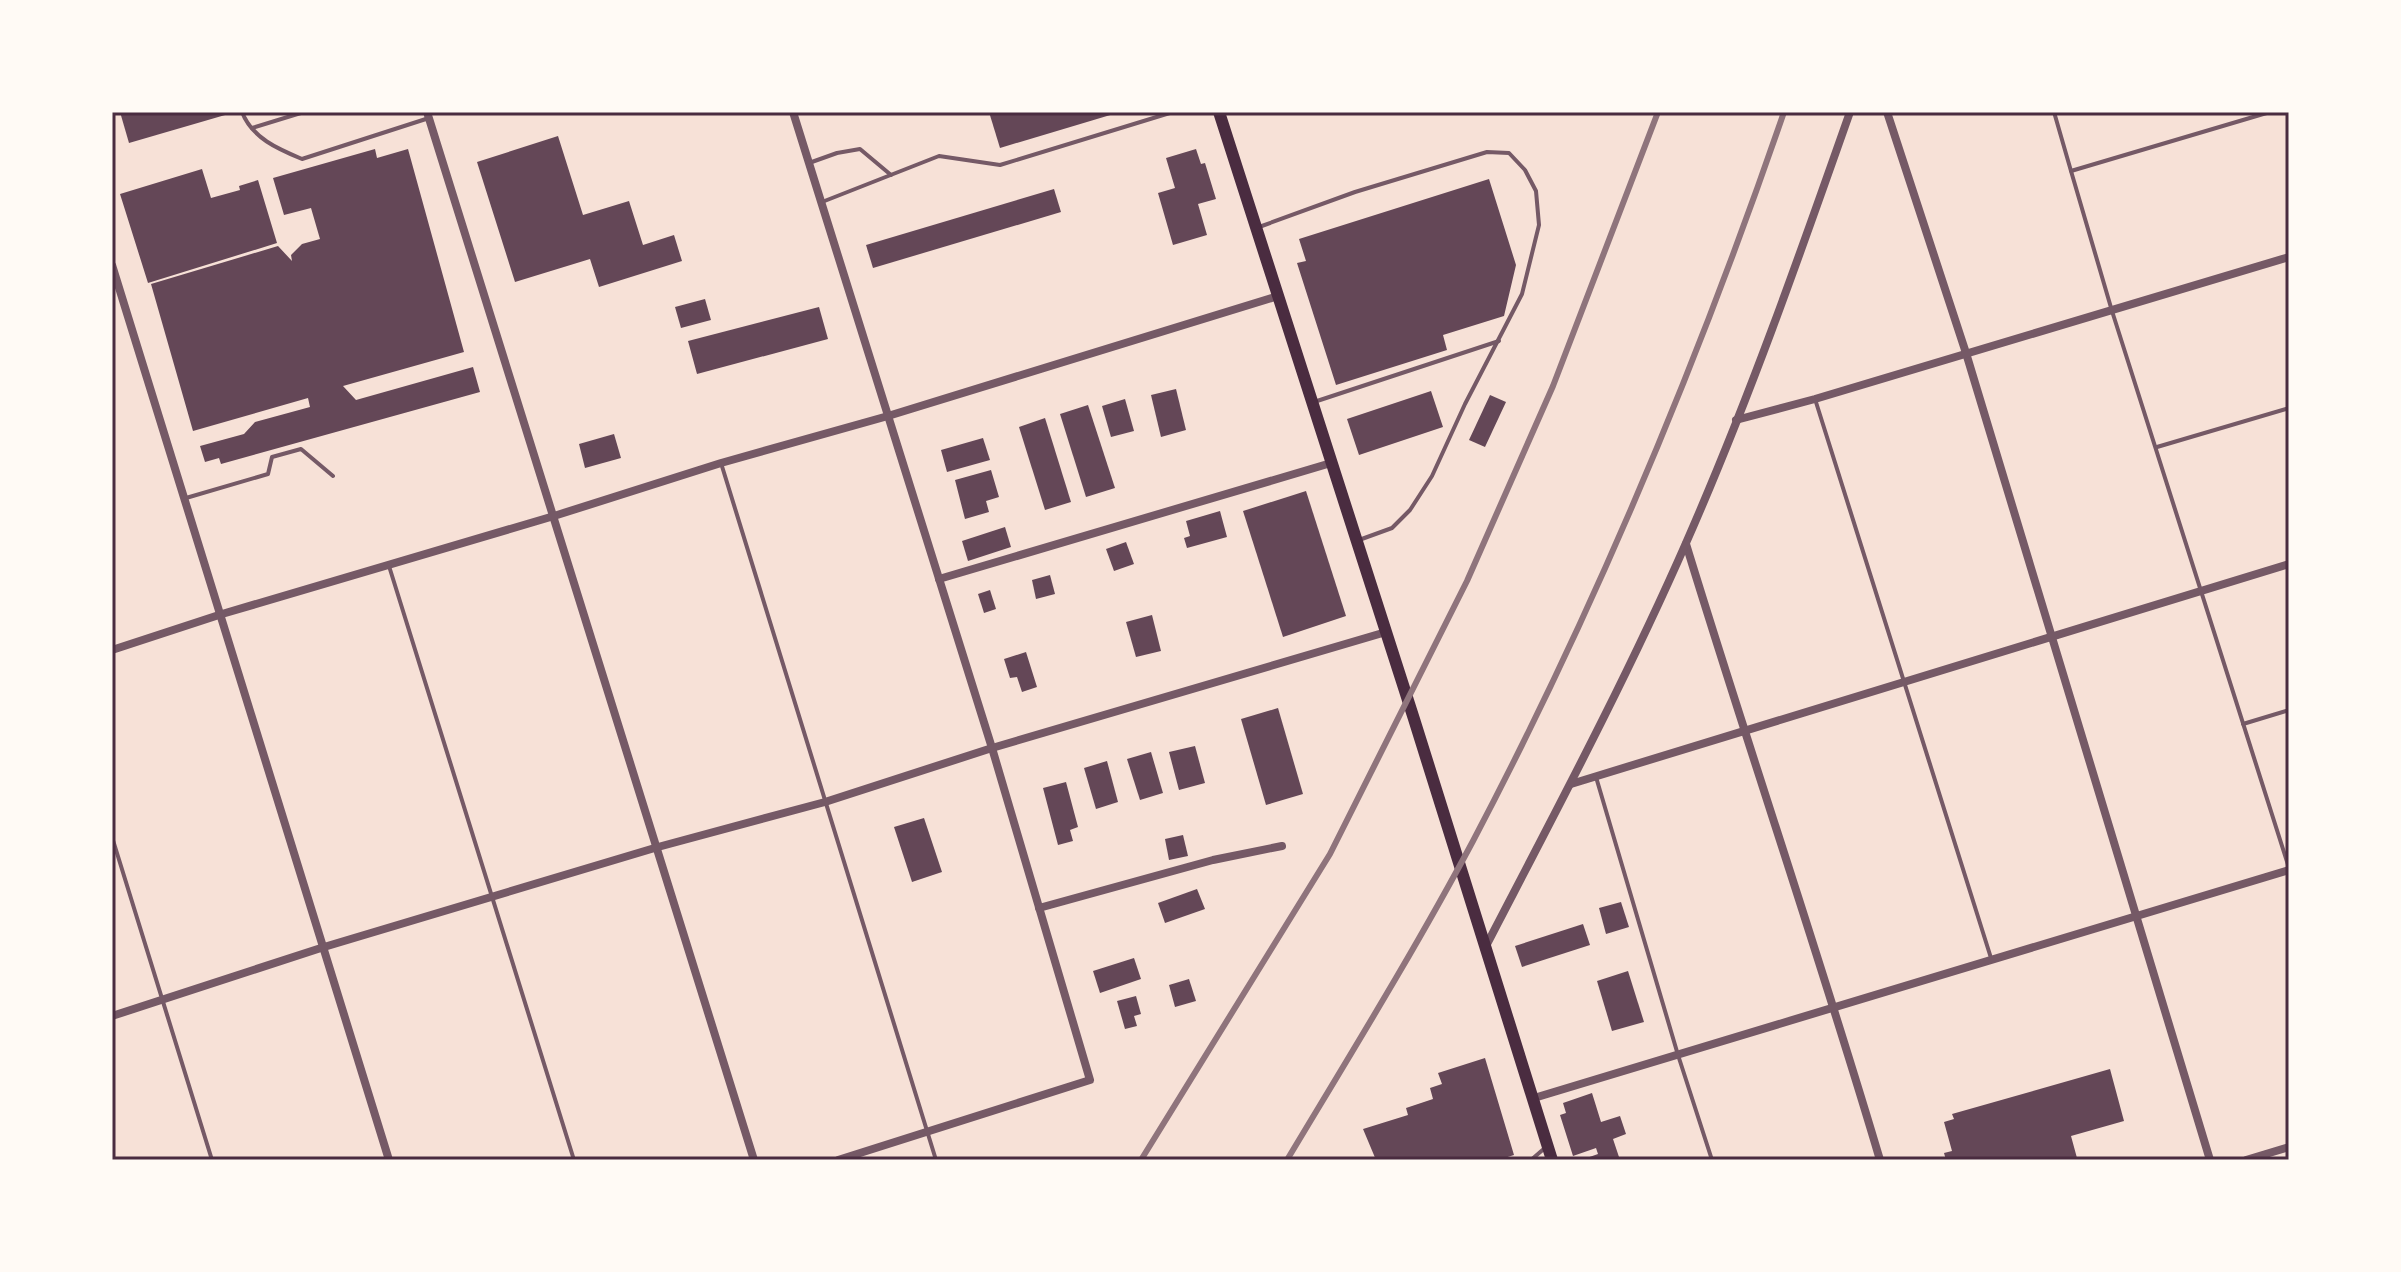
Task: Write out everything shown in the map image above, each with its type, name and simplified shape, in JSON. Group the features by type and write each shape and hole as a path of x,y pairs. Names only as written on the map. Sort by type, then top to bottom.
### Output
{"main road":[{"path":"1219,112 1552,1160"}],"street":[{"path":"793,112 992,748 1090,1080 838,1160"},
{"path":"1485,948 1571,784 1686,544 1789,288 1850,112"},
{"path":"1887,112 1966,353 2210,1160"},
{"path":"428,115 754,1160"},
{"path":"1736,420 2289,257"},
{"path":"112,265 389,1160"},
{"path":"112,650 222,614 721,463 888,416 1278,296"},
{"path":"939,579 1331,463"},
{"path":"1686,544 1835,1008 1880,1160"},
{"path":"1571,784 2289,564"},
{"path":"112,1016 324,947 658,847 825,802 992,748 1386,632"},
{"path":"1039,908 1213,860 1282,846"},
{"path":"1534,1098 2289,869"},
{"path":"2246,1160 2289,1147"}],"lane":[{"path":"242,112 269,145 302,159 428,115"},
{"path":"252,128 304,112"},
{"path":"822,202 939,156 1000,165 1173,112"},
{"path":"2054,112 2112,311 2289,869"},
{"path":"2071,171 2270,112"},
{"path":"809,163 860,149 892,175"},
{"path":"1256,228 1355,192 1487,152 1509,153 1525,170 1536,191 1539,225 1522,294 1432,476 1410,510 1392,528 1357,541"},
{"path":"1312,403 1499,341"},
{"path":"1815,399 1992,960"},
{"path":"2157,447 2289,408"},
{"path":"186,498 268,474 272,457 301,449 333,476"},
{"path":"721,463 936,1160"},
{"path":"389,565 574,1160"},
{"path":"2243,724 2289,710"},
{"path":"1596,777 1712,1160"},
{"path":"112,837 212,1160"},
{"path":"1531,1160 1548,1146"}],"building":[{"path":"120,112 232,112 232,113 129,143"},
{"path":"989,112 1117,112 1117,113 1000,148"},
{"path":"558,136 583,215 629,201 643,245 674,235 682,261 599,287 590,259 515,282 477,162"},
{"path":"375,149 377,158 408,149 464,352 343,386 356,400 473,367 480,392 221,464 219,458 205,462 200,446 244,434 255,422 310,407 308,398 193,431 151,284 278,246 292,261 291,255 302,244 320,239 311,208 284,215 273,178"},
{"path":"1196,149 1201,164 1205,163 1216,199 1198,204 1207,235 1173,245 1158,193 1175,188 1166,158"},
{"path":"202,169 211,198 240,190 239,186 258,180 277,243 148,283 120,194"},
{"path":"1489,179 1516,265 1504,316 1443,335 1447,350 1336,385 1297,263 1306,261 1299,239"},
{"path":"1054,189 1061,212 873,268 866,245"},
{"path":"705,299 711,320 681,328 675,307"},
{"path":"819,307 828,339 697,374 688,341"},
{"path":"1176,389 1186,430 1161,437 1151,395"},
{"path":"1431,391 1443,427 1359,455 1347,419"},
{"path":"1490,395 1506,402 1485,447 1469,440"},
{"path":"1125,399 1134,431 1111,437 1102,406"},
{"path":"1088,405 1115,488 1086,497 1060,414"},
{"path":"1045,418 1071,502 1045,510 1019,427"},
{"path":"614,434 621,458 585,468 579,444"},
{"path":"983,438 990,460 947,472 941,450"},
{"path":"991,470 999,497 986,501 989,512 965,519 955,480"},
{"path":"1306,491 1346,616 1283,637 1243,511"},
{"path":"1220,511 1227,537 1187,548 1184,538 1190,536 1186,521"},
{"path":"1005,527 1011,547 968,561 962,541"},
{"path":"1126,542 1134,564 1114,571 1106,549"},
{"path":"1050,575 1055,594 1036,599 1032,580"},
{"path":"990,590 996,609 984,613 978,594"},
{"path":"1152,615 1161,651 1136,657 1126,622"},
{"path":"1026,652 1037,687 1022,692 1017,677 1010,678 1004,659"},
{"path":"1278,708 1303,794 1266,805 1241,719"},
{"path":"1195,746 1205,783 1179,790 1169,752"},
{"path":"1151,752 1163,793 1140,800 1127,759"},
{"path":"1107,761 1118,802 1096,809 1084,768"},
{"path":"1066,782 1078,827 1070,830 1073,841 1058,845 1043,788"},
{"path":"924,818 942,872 912,882 894,827"},
{"path":"1183,835 1188,856 1169,860 1165,839"},
{"path":"1197,889 1205,909 1165,923 1158,903"},
{"path":"1621,902 1629,927 1606,934 1599,908"},
{"path":"1583,924 1590,945 1522,967 1515,946"},
{"path":"1134,958 1141,979 1100,993 1093,971"},
{"path":"1628,971 1644,1022 1612,1031 1597,981"},
{"path":"1189,979 1196,1001 1175,1007 1169,985"},
{"path":"1136,996 1141,1014 1134,1016 1137,1026 1125,1029 1117,1001"},
{"path":"1485,1058 1514,1155 1498,1160 1376,1160 1363,1129 1408,1115 1406,1108 1433,1099 1430,1088 1442,1084 1438,1073"},
{"path":"2110,1069 2124,1121 2071,1136 2077,1158 1946,1160 1944,1153 1952,1151 1944,1122 1954,1119 1952,1114"},
{"path":"1592,1093 1601,1122 1620,1116 1626,1134 1613,1139 1620,1160 1581,1160 1598,1154 1596,1148 1573,1156 1560,1115 1566,1113 1563,1103"}],"railway":[{"path":"1141,1160 1330,854 1467,581 1553,386 1658,112"},
{"path":"1287,1160 1451,882 1561,664 1680,391 1784,112"}]}
